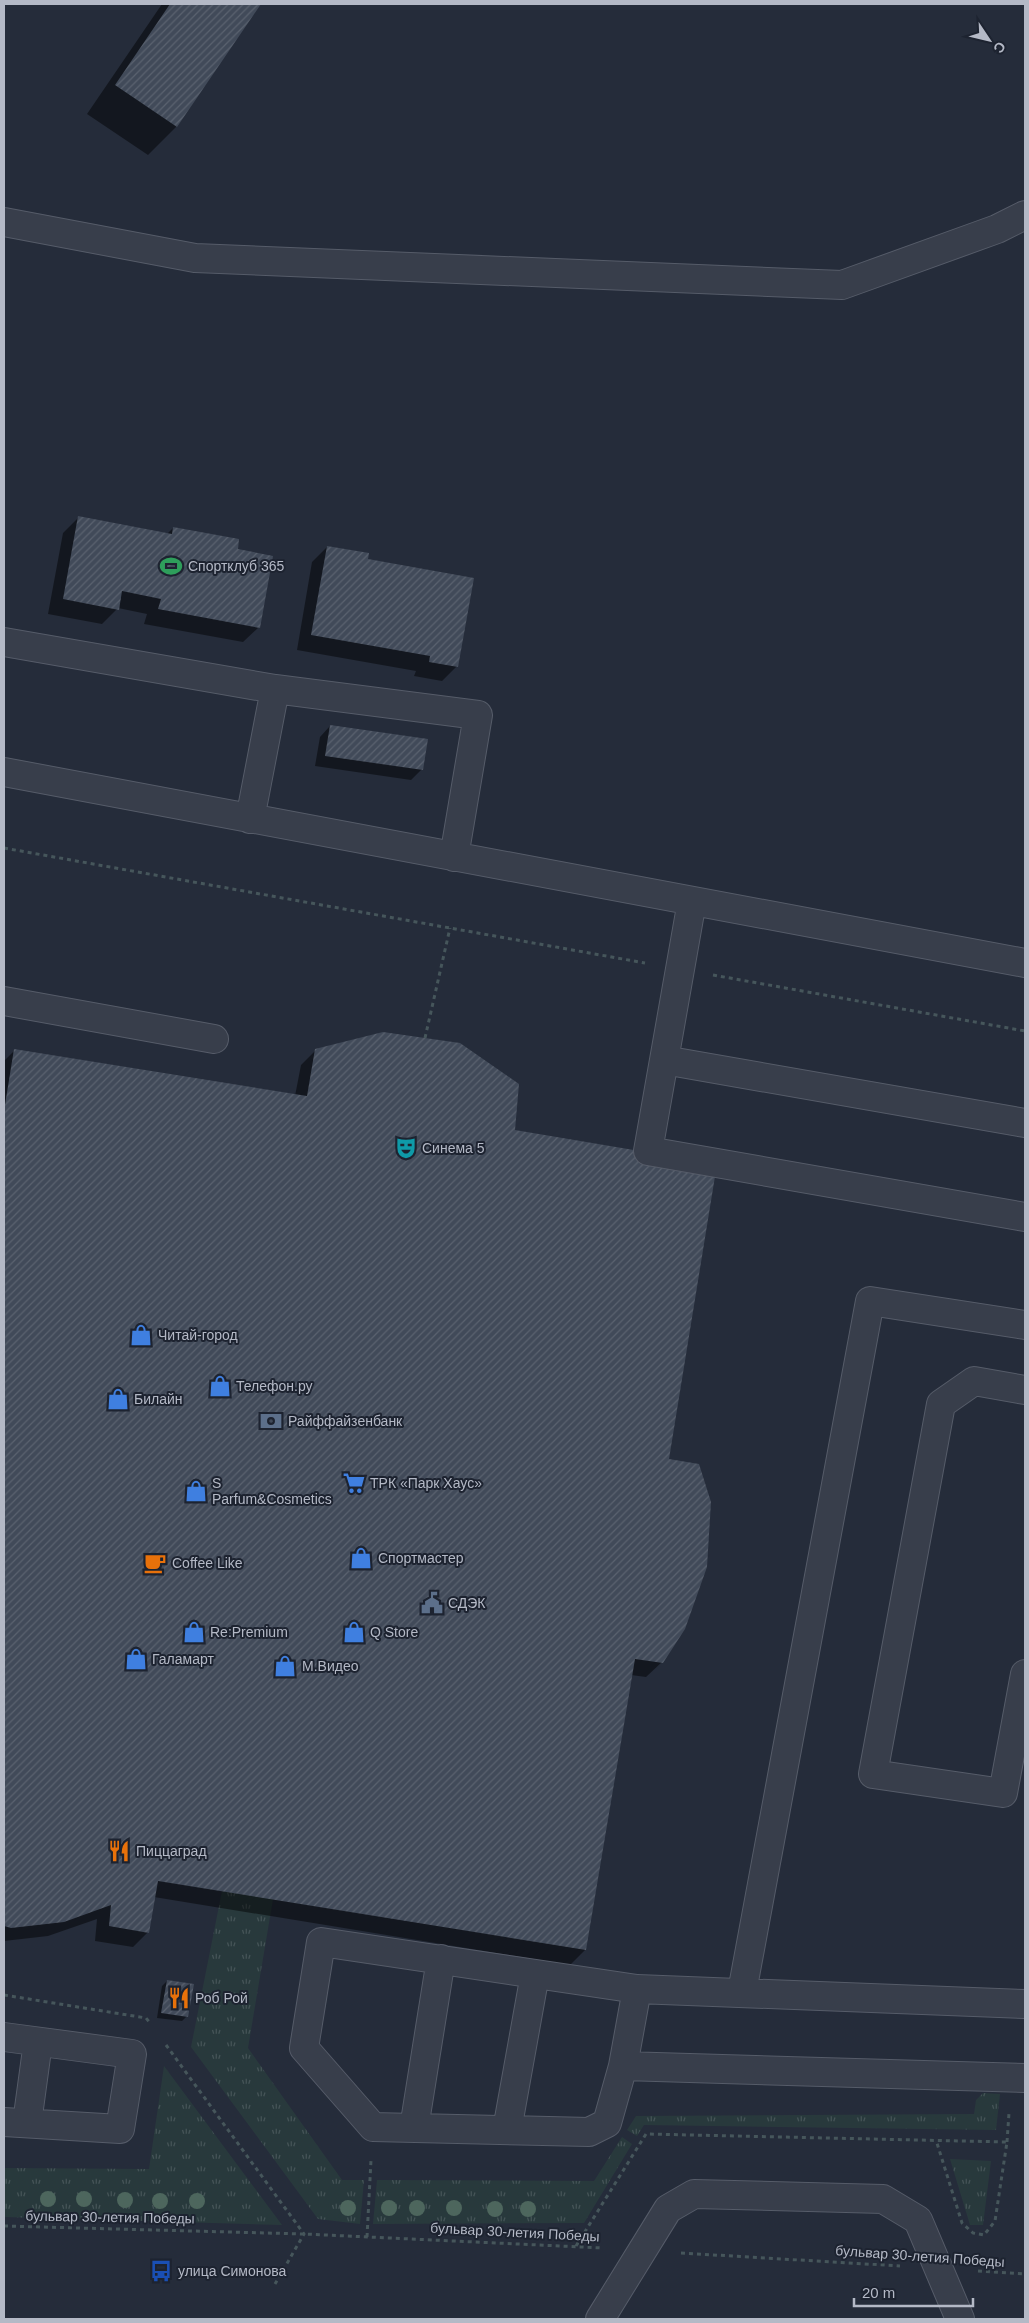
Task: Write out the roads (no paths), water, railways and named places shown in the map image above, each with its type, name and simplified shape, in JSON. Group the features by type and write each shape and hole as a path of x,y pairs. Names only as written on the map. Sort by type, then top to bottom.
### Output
{"street":[{"path":"4,222 195,258 842,285 997,229 1025,215"},
{"path":"4,642 275,688 478,715 454,857"},
{"path":"250,818 275,688"},
{"path":"4,772 1025,963"},
{"path":"692,901 648,1151 1025,1217"},
{"path":"4,1001 214,1039"},
{"path":"664,1060 1025,1123"},
{"path":"742,1992 870,1301 1025,1325"},
{"path":"1025,1390 974,1381 941,1404 873,1774 1014,1795 1025,1674"},
{"path":"637,1989 623,2066 607,2123 589,2132 373,2127 304,2048 321,1942 637,1989 1025,2004"},
{"path":"414,2128 441,1959"},
{"path":"507,2130 535,1974"},
{"path":"4,2037 132,2054 120,2129 15,2122 38,2042"},
{"path":"623,2066 1025,2078"},
{"path":"600,2319 668,2209 694,2194 883,2199 918,2220 960,2319"}],"place":[{"name":"Спортклуб 365","path":"171,566"},
{"name":"Синема 5","path":"406,1148"},
{"name":"Читай-город","path":"141,1335"},
{"name":"Телефон.ру","path":"220,1386"},
{"name":"Билайн","path":"118,1399"},
{"name":"Райффайзенбанк","path":"271,1421"},
{"name":"ТРК «Парк Хаус»","path":"354,1483"},
{"name":"S Parfum&Cosmetics","path":"196,1491"},
{"name":"Спортмастер","path":"361,1558"},
{"name":"Coffee Like","path":"155,1563"},
{"name":"СДЭК","path":"432,1603"},
{"name":"Re:Premium","path":"194,1632"},
{"name":"Q Store","path":"354,1632"},
{"name":"Галамарт","path":"136,1659"},
{"name":"М.Видео","path":"285,1666"},
{"name":"Пиццаград","path":"119,1851"},
{"name":"Роб Рой","path":"179,1998"},
{"name":"улица Симонова","path":"161,2271"}]}
